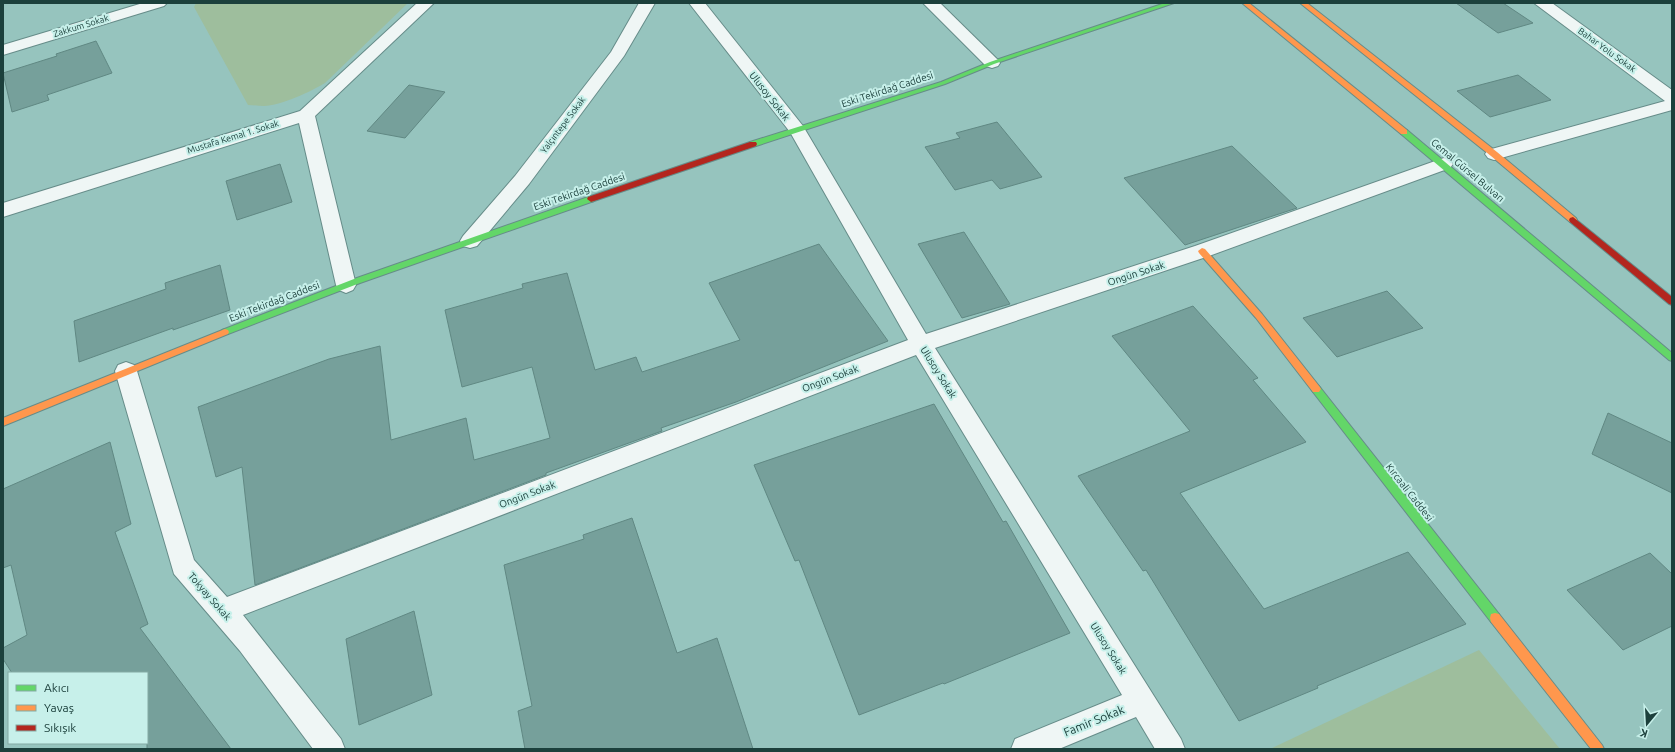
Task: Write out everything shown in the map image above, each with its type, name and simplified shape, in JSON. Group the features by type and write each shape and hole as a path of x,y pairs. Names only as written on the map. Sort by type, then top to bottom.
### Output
{"street":[{"name":"Zakkum Sokak","path":"3,50 159,3"},
{"name":"Mustafa Kemal 1. Sokak","path":"3,210 222,140 306,115 426,3"},
{"name":"Yalçıntepe Sokak","path":"470,241 522,180 618,52 647,3"},
{"name":"Ulusoy Sokak","path":"697,3 797,130 921,344 1171,749"},
{"path":"931,3 992,63"},
{"name":"Eski Tekirdağ Caddesi","path":"3,422 126,371 346,285 661,174 943,83 992,63 1171,3"},
{"name":"Cemal Gürsel Bulvarı","path":"1245,3 1444,164 1672,358"},
{"path":"1304,3 1494,154 1672,302"},
{"name":"Bahar Yolu Sokak","path":"1542,3 1672,98"},
{"path":"1494,154 1672,105"},
{"path":"306,115 346,285"},
{"name":"Ongün Sokak","path":"222,610 921,344 1202,251 1444,164"},
{"name":"Kırcaali Caddesi","path":"1202,251 1259,316 1598,749"},
{"name":"Tokyay Sokak","path":"126,371 184,566 250,642 331,749"},
{"name":"Famir Sokak","path":"1025,749 1141,701"}],"green space":[{"path":"196,3 408,3 325,83 287,101 264,106 248,105 194,7"},
{"path":"1479,650 1560,749 1270,749"}],"building":[{"path":"1456,3 1503,3 1533,23 1498,33"},
{"path":"96,41 112,73 47,95 49,100 12,112 3,73 57,56 56,54"},
{"path":"1518,75 1551,100 1490,117 1457,91"},
{"path":"409,85 445,92 405,138 367,131"},
{"path":"997,122 1042,177 1000,189 992,180 955,190 925,147 960,138 956,133"},
{"path":"1232,146 1297,208 1185,245 1124,178"},
{"path":"280,164 292,202 237,220 226,181"},
{"path":"964,232 1010,304 962,318 918,244"},
{"path":"819,244 888,341 736,402 661,428 662,431 546,473 546,475 255,585 242,467 216,477 198,407 329,359 380,346 391,440 466,418 474,460 550,438 532,367 462,387 445,310 523,288 522,284 567,273 595,370 636,357 642,372 740,340 709,283"},
{"path":"220,265 230,310 173,330 173,328 79,362 74,321 166,289 165,283"},
{"path":"1387,291 1423,328 1337,357 1303,318"},
{"path":"1193,306 1258,378 1253,380 1306,442 1180,493 1264,609 1408,552 1466,624 1317,686 1318,688 1239,721 1146,570 1143,571 1078,476 1190,431 1112,336"},
{"path":"934,404 1003,522 1006,521 1070,633 944,684 943,683 859,715 799,560 795,561 754,465"},
{"path":"1608,413 1672,443 1672,493 1592,454"},
{"path":"110,442 131,524 115,532 148,624 140,628 231,749 147,749 148,672 11,672 3,659 3,648 27,635 11,565 3,568 3,489"},
{"path":"632,518 677,653 717,638 753,749 525,749 518,711 532,706 504,565 584,539 583,535"},
{"path":"1650,553 1672,574 1672,626 1623,650 1567,590"},
{"path":"414,611 432,695 359,725 346,639"}],"traffic: fast":[{"path":"753,144 943,83 992,63 1171,3"},
{"path":"1404,132 1672,358"},
{"path":"225,332 357,281 591,199"},
{"path":"1316,389 1495,618"}],"traffic: slow":[{"path":"1245,3 1404,132"},
{"path":"1303,3 1494,154 1573,220"},
{"path":"1202,251 1259,316 1316,389"},
{"path":"3,422 225,332"},
{"path":"1495,618 1598,749"}],"traffic: jam":[{"path":"591,199 753,144"},
{"path":"1573,220 1672,302"}]}
